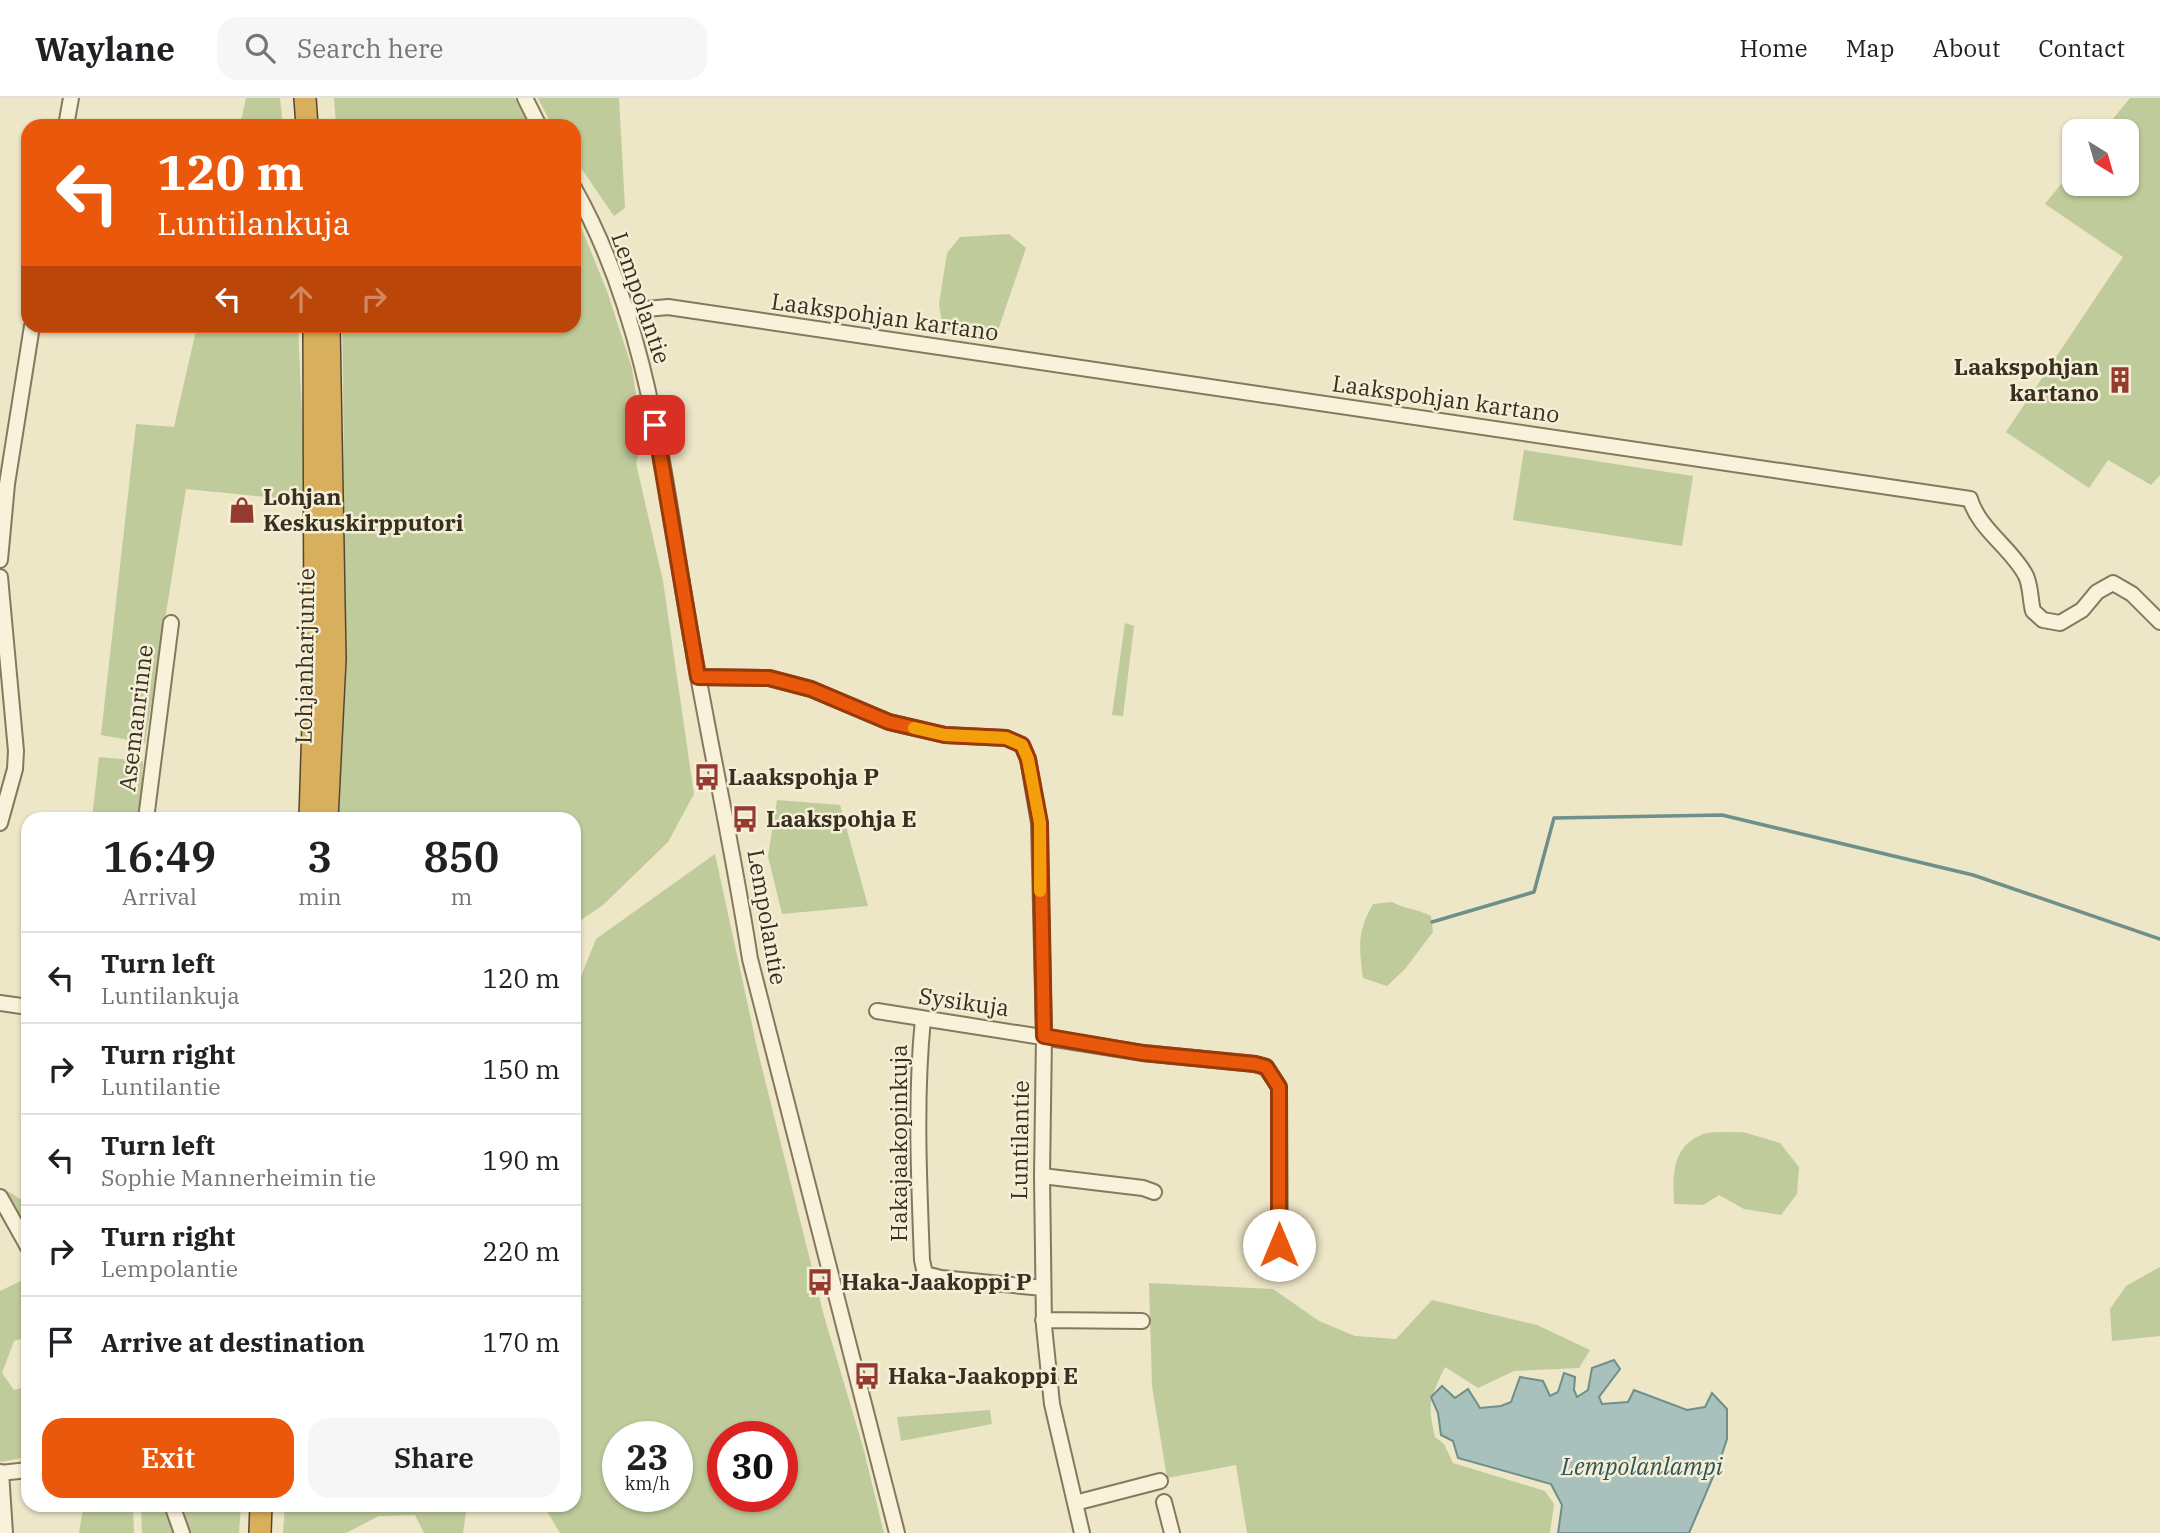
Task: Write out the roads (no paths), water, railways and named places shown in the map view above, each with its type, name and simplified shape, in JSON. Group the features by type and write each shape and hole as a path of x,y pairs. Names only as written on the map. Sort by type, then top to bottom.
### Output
{"highway":[{"path":"305,98 306,119"},
{"path":"318,98 320,119"},
{"name":"Lohjanharjuntie","path":"310,812 315,662 314,333"},
{"name":"Lohjanharjuntie","path":"327,812 335,659 329,333"},
{"path":"260,1533 261,1512"},
{"path":"274,1533 275,1512"}],"street":[{"path":"67,119 71,98"},
{"path":"525,98 536,119"},
{"name":"Lempolantie","path":"581,203 603,250 638,351 655,425 750,959 897,1533"},
{"name":"Laakspohjan kartano","path":"626,311 668,307 1970,499 1973,510 2027,576 2033,611 2043,620 2060,623 2082,610 2097,592 2113,583 2132,594 2160,622"},
{"path":"0,560 7,484 32,333"},
{"path":"0,577 16,751 15,769 0,823"},
{"name":"Asemanrinne","path":"147,812 171,623"},
{"name":"Luntilantie","path":"698,677 769,678 811,689 889,722 945,735 1006,738 1022,745 1028,759 1040,823 1044,1036 1043,1320 1052,1404 1082,1533"},
{"path":"0,1003 21,1006"},
{"name":"Sysikuja","path":"877,1011 1143,1053 1266,1067 1279,1087 1280,1271"},
{"name":"Hakajaakopinkuja","path":"923,1019 919,1059 918,1145 922,1260 925,1274 1043,1288"},
{"path":"1042,1175 1143,1188 1154,1192"},
{"path":"0,1196 21,1234"},
{"path":"1043,1320 1142,1321"},
{"path":"5,1533 1,1472 21,1471"},
{"path":"1074,1503 1160,1481"},
{"path":"1164,1502 1172,1533"},
{"path":"174,1512 182,1533"}],"water":[{"name":"Lempolanlampi","path":"1614,1360 1620,1369 1599,1397 1602,1404 1628,1402 1634,1390 1687,1410 1705,1407 1712,1393 1727,1409 1727,1439 1689,1533 1558,1533 1562,1505 1551,1484 1458,1458 1453,1441 1441,1435 1438,1413 1431,1397 1442,1386 1455,1398 1468,1389 1480,1408 1501,1406 1511,1402 1520,1377 1543,1381 1550,1396 1558,1392 1564,1373 1575,1377 1574,1390 1577,1397 1588,1390 1592,1368"}],"waterway":[{"path":"1432,922 1534,892 1554,818 1722,815 1973,875 2160,939"}],"place":[{"name":"Laakspohjan kartano","path":"2120,380"},
{"name":"Lohjan Keskuskirpputori","path":"242,510"},
{"name":"Laakspohja P","path":"707,777"},
{"name":"Laakspohja E","path":"745,819"},
{"name":"Haka-Jaakoppi P","path":"820,1282"},
{"name":"Haka-Jaakoppi E","path":"867,1376"}]}
